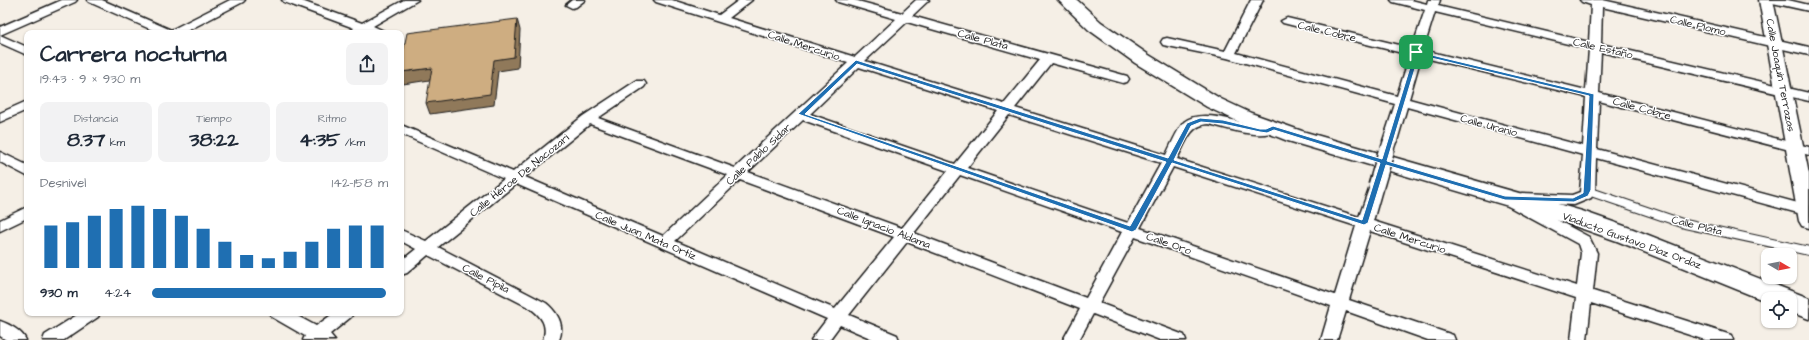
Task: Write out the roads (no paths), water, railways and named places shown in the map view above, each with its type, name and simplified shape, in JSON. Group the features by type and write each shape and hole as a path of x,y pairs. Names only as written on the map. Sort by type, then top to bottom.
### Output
{"main road":[{"name":"Viaducto Gustavo Díaz Ordaz","path":"1067,0 1095,26 1180,83 1214,103 1273,128 1295,136 1574,217 1767,292"},
{"path":"1797,304 1809,309"}],"street":[{"path":"0,31 71,0"},
{"path":"93,0 162,30"},
{"path":"180,30 239,0"},
{"path":"288,0 372,30"},
{"path":"358,30 412,0"},
{"name":"Calle Mercurio","path":"660,0 1170,161 1725,340"},
{"path":"721,19 746,0"},
{"name":"Calle Plata","path":"842,0 1123,79"},
{"name":"Calle Pablo Sidar","path":"664,243 923,0"},
{"path":"1229,55 1257,0"},
{"name":"Calle Estaño","path":"1397,0 1432,4 1595,46 1809,97"},
{"name":"Calle Joaquín Terrazas","path":"1766,0 1783,91 1802,150 1808,214"},
{"path":"1772,0 1809,8"},
{"path":"1505,198 1574,200 1586,195 1588,190 1595,46 1593,1"},
{"name":"Calle Plomo","path":"1593,1 1809,50"},
{"path":"1329,340 1416,52 1432,4"},
{"name":"Calle Cobre","path":"1287,21 1592,95 1802,150"},
{"path":"0,39 24,50"},
{"name":"Calle Uranio","path":"1167,42 1229,55 1402,101 1590,152 1808,214"},
{"path":"819,340 1049,57"},
{"name":"Calle Héroe De Nacozari","path":"404,267 588,119 640,84"},
{"path":"0,118 24,106"},
{"name":"Calle Oro","path":"801,114 1447,340"},
{"name":"Calle Ignacio Aldama","path":"588,119 905,234 1178,340"},
{"path":"1071,340 1189,124 1200,120 1209,120 1260,131 1267,131 1273,128"},
{"name":"Calle Juan Mata Ortíz","path":"404,130 891,340"},
{"path":"0,156 24,169"},
{"path":"1505,198 1533,214 1571,232 1584,241 1588,247 1589,253 1579,340"},
{"path":"0,226 24,214"},
{"name":"Calle Pípila","path":"404,236 536,304 548,313 553,324 552,338"},
{"path":"51,340 87,316"},
{"path":"283,316 319,338 342,316"},
{"path":"0,327 18,340"}],"lane":[{"name":"Calle Plata","path":"1588,190 1685,224 1809,251"}]}
